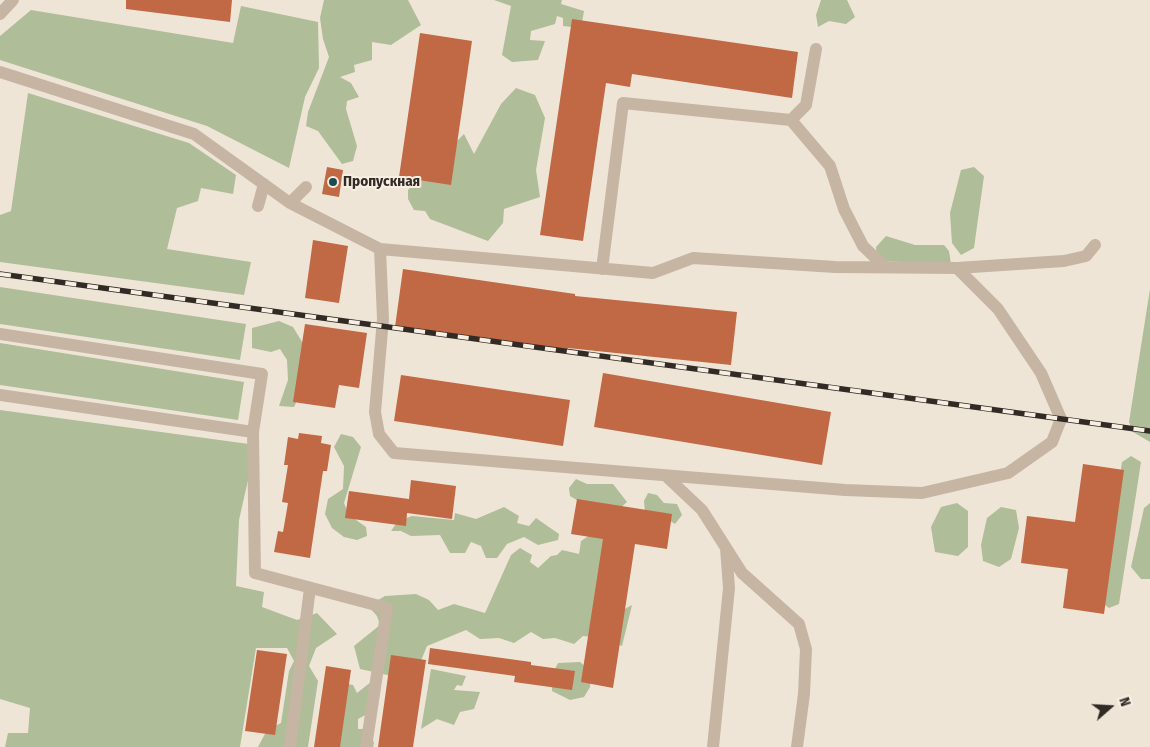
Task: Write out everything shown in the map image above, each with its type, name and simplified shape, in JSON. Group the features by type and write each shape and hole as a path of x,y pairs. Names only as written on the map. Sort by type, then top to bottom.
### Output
{"lane":[{"path":"0,14 13,0"},
{"path":"791,120 806,105 816,49"},
{"path":"5,78 194,134 290,203 380,249 652,273 694,258 836,267 957,268 1064,261 1086,256 1096,246"},
{"path":"602,269 623,103 791,120 830,166 844,209 863,246 885,267"},
{"path":"258,206 264,184"},
{"path":"290,203 306,187"},
{"path":"380,249 383,319 375,412 379,434 394,453 845,490 922,493 1008,472 1052,442 1061,419 1041,373 998,309 957,268"},
{"path":"0,334 262,374 253,432 254,573 387,608 366,747"},
{"path":"0,395 253,432"},
{"path":"666,476 702,510 742,573 799,624 806,650 804,694 797,747"},
{"path":"713,747 729,588 726,546"},
{"path":"290,747 310,588"}],"green space":[{"path":"324,0 408,0 421,25 391,45 372,42 372,60 354,65 355,72 340,77 351,83 359,97 347,101 346,109 357,146 353,161 342,164 318,131 306,126 308,112 329,57 323,39 320,18"},
{"path":"494,0 562,0 561,4 584,11 581,28 563,26 563,18 557,16 555,24 531,31 530,40 545,41 538,60 512,62 502,55 511,6"},
{"path":"821,0 847,0 855,17 846,24 829,21 818,27 816,15"},
{"path":"241,6 318,22 319,68 305,97 289,168 207,126 0,60 0,36 31,10 233,43"},
{"path":"516,88 535,95 545,118 536,170 540,197 504,209 503,223 488,241 430,219 425,211 414,210 408,199 408,190 464,134 474,154 501,104"},
{"path":"28,93 189,143 236,175 233,194 201,188 198,201 177,208 167,249 251,262 244,295 0,262 0,215 11,211"},
{"path":"974,167 984,176 974,248 961,255 952,243 950,213 961,170"},
{"path":"886,236 915,245 944,245 949,251 951,264 877,261 876,247"},
{"path":"0,287 246,324 240,360 0,324"},
{"path":"1150,289 1150,442 1133,432 1129,422"},
{"path":"279,321 293,327 307,350 301,392 294,407 279,406 288,380 287,360 280,349 271,352 252,348 252,328"},
{"path":"0,343 244,382 238,420 0,385"},
{"path":"0,410 256,445 239,520 236,586 264,592 262,607 297,620 317,613 337,634 316,648 309,666 318,681 308,747 258,747 267,730 281,723 289,671 294,661 287,648 256,648 240,747 5,747 8,733 28,733 30,708 0,699"},
{"path":"341,434 353,437 361,447 344,503 349,515 366,527 367,536 357,540 344,537 332,528 325,514 328,499 343,489 344,466 334,447"},
{"path":"1131,456 1141,462 1119,604 1109,608 1101,602 1122,462"},
{"path":"576,479 587,484 613,484 627,502 619,509 582,503 570,496 569,488"},
{"path":"648,493 657,495 664,503 677,504 682,515 675,524 663,516 645,513 644,501"},
{"path":"957,503 968,511 968,547 958,556 935,552 931,527 941,507"},
{"path":"1150,503 1150,579 1141,579 1131,567 1144,508"},
{"path":"504,507 519,516 517,523 529,526 536,518 559,534 558,540 538,545 524,537 507,544 497,558 486,558 481,546 471,542 465,553 450,553 440,535 411,536 401,531 391,531 398,521 412,516 454,520 455,513 476,519"},
{"path":"1001,507 1016,510 1019,528 1011,559 999,567 983,561 981,545 987,518"},
{"path":"593,533 606,535 610,617 632,605 622,646 600,638 583,636 574,644 555,638 543,639 531,632 514,643 499,638 480,639 466,630 427,646 420,663 392,676 360,669 354,646 380,625 377,616 368,606 385,596 416,594 429,600 438,610 454,604 485,613 511,555 520,548 532,555 530,562 538,568 551,556 557,555 562,550 579,554 581,541"},
{"path":"580,662 592,672 590,687 584,697 570,700 552,691 552,675 558,663"},
{"path":"431,669 466,676 462,686 457,685 454,690 480,692 474,709 460,712 454,725 437,719 421,729"},
{"path":"371,682 376,684 380,695 371,712 358,719 358,729 369,729 374,743 373,747 333,747 343,683 353,685 357,693"}],"building":[{"path":"126,0 232,0 230,22 126,9"},
{"path":"572,19 798,52 792,98 632,74 630,87 606,83 583,241 540,235"},
{"path":"420,33 472,41 451,185 399,177"},
{"name":"Пропускная","path":"327,167 343,170 339,197 322,194"},
{"path":"313,240 348,246 339,303 305,298"},
{"path":"403,269 575,294 575,296 737,312 731,365 568,348 567,351 395,327"},
{"path":"305,324 367,333 359,388 339,385 335,408 293,402"},
{"path":"603,373 831,412 822,465 594,427"},
{"path":"401,375 570,400 563,446 394,421"},
{"path":"299,433 322,436 321,443 331,445 327,471 323,471 310,558 274,552 278,531 283,532 288,503 282,502 288,465 284,465 288,437 298,439"},
{"path":"1083,464 1124,470 1104,614 1063,608 1068,569 1021,563 1027,516 1075,522"},
{"path":"411,480 456,486 452,519 407,513 406,526 345,518 349,491 409,499"},
{"path":"577,499 672,514 667,549 635,544 613,688 581,682 603,539 571,534"},
{"path":"430,648 531,662 531,665 575,671 572,690 514,682 515,676 428,664"},
{"path":"257,650 287,654 275,735 245,731"},
{"path":"391,655 426,660 413,747 378,747"},
{"path":"326,666 351,670 340,747 314,747"}],"railway":[{"path":"0,274 1150,431"}],"place":[{"name":"Пропускная","path":"333,182"}]}
